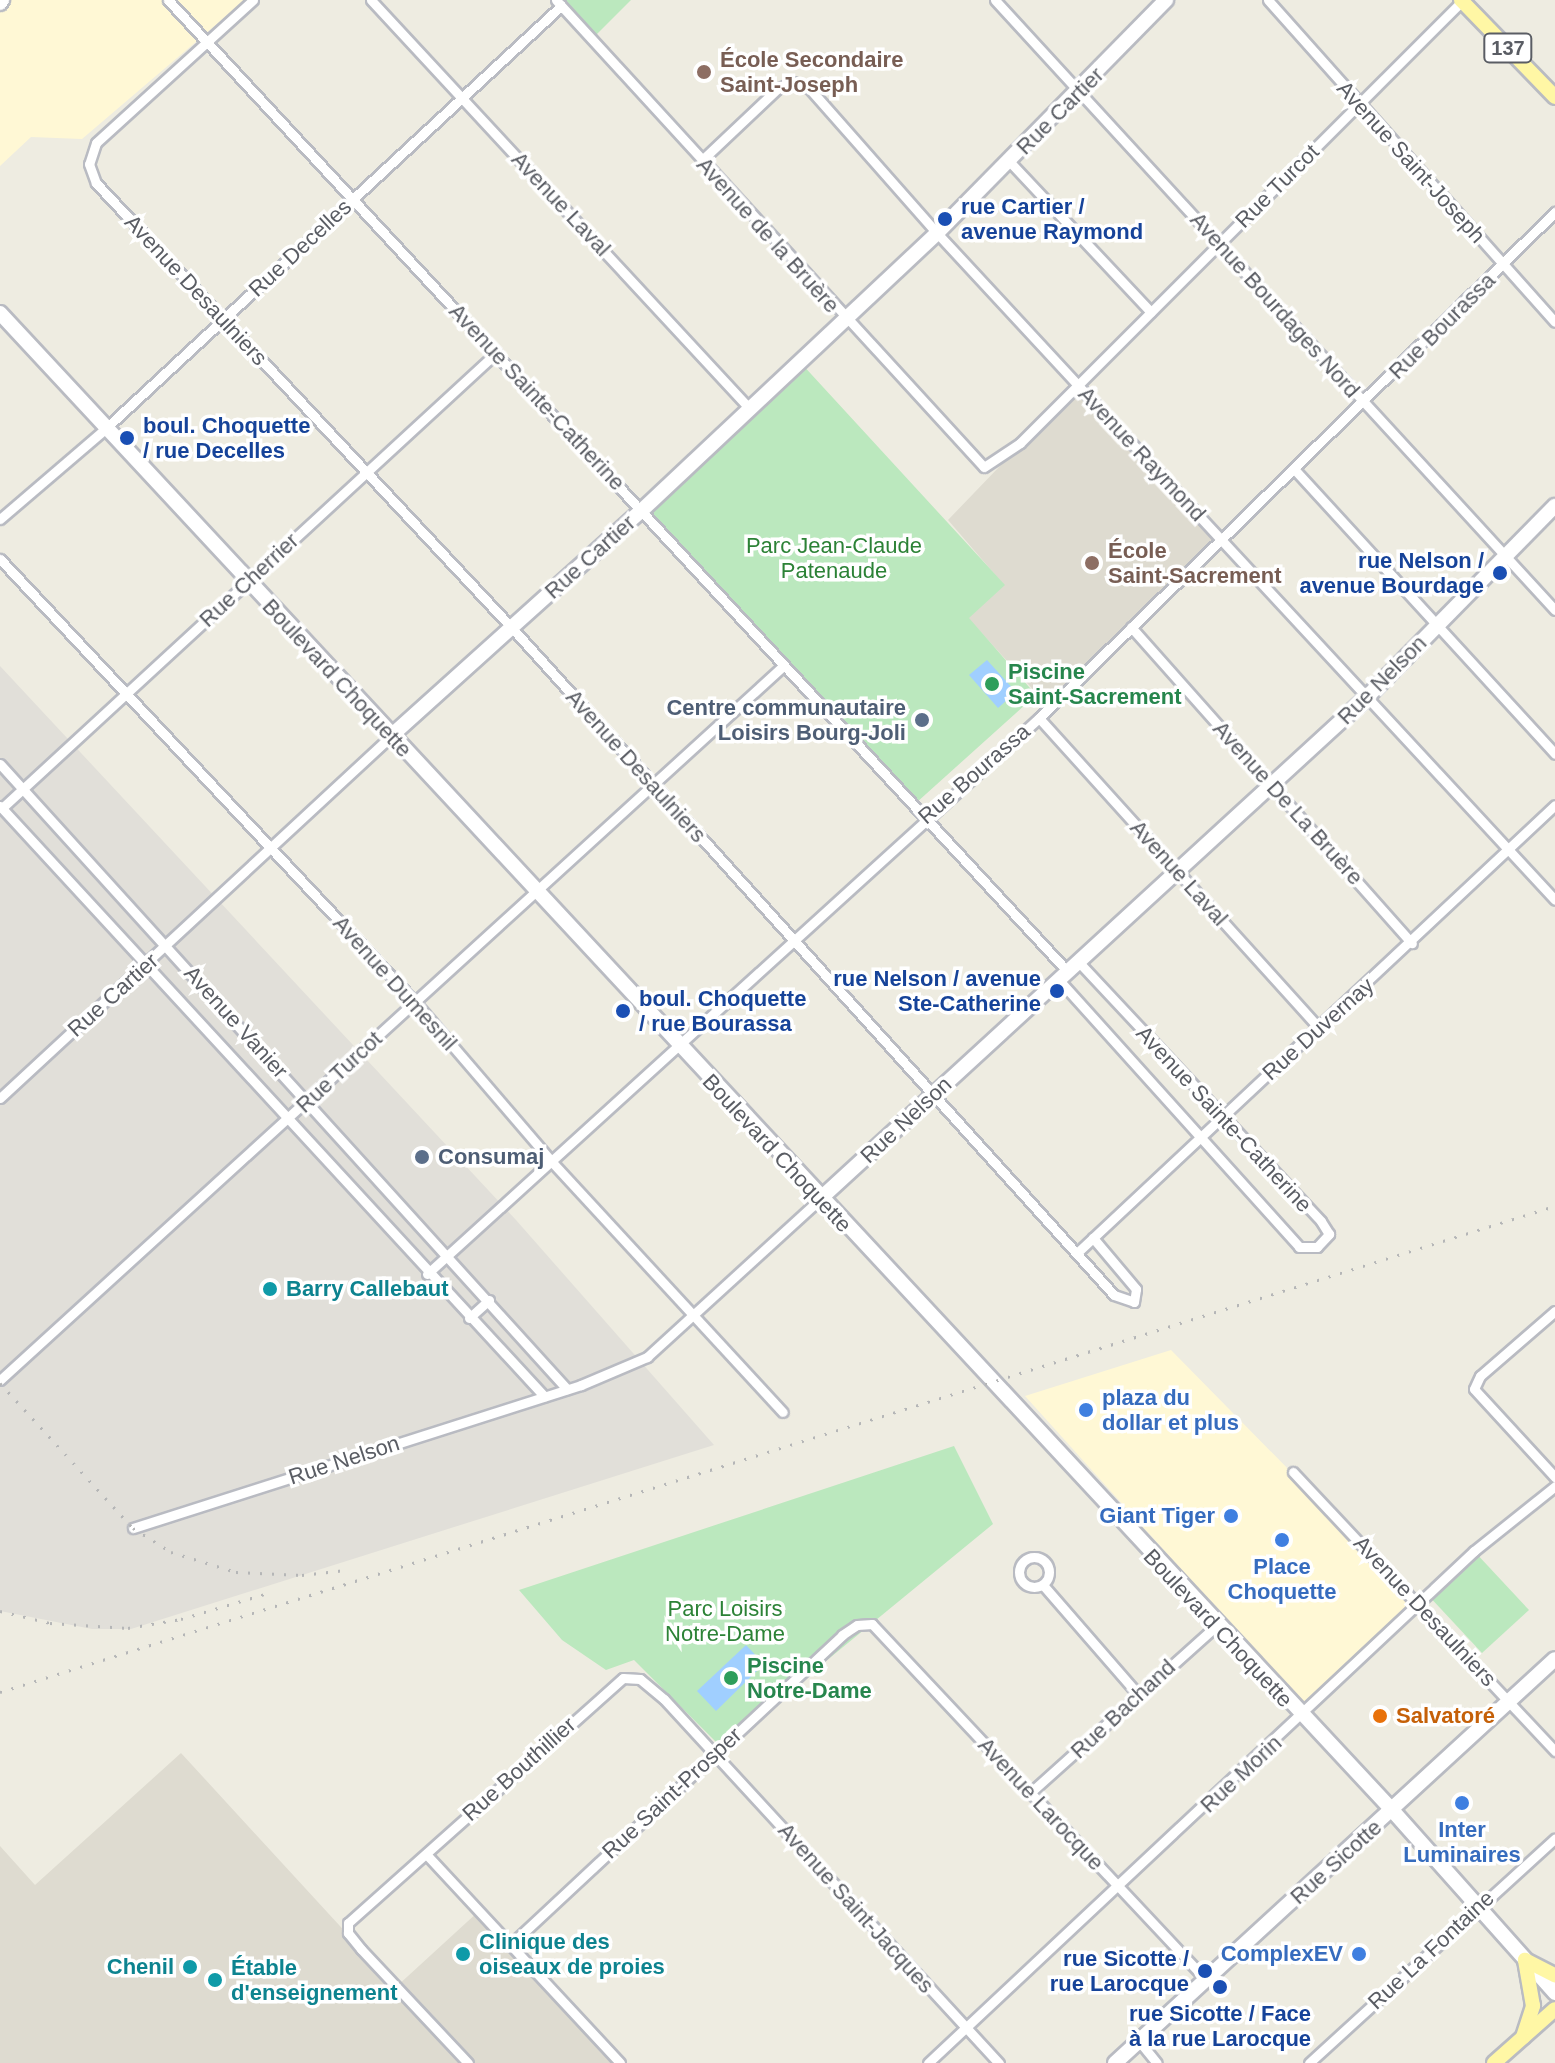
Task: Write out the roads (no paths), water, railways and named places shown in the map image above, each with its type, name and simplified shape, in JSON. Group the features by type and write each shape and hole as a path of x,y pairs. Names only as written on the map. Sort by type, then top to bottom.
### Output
{"main road":[{"name":"137","path":"1462,0 1555,97"},
{"path":"1525,1960 1555,1975"},
{"path":"1523,2038 1533,2006 1525,1960"},
{"path":"1494,2063 1555,2009"}],"street":[{"name":"Avenue Sainte-Catherine","path":"168,0 1069,971 1219,1118 1329,1234 1317,1247 1299,1247 1201,1139 1069,971"},
{"path":"206,43 253,0"},
{"name":"Avenue Laval","path":"371,0 750,409"},
{"name":"Avenue Bourdages Nord","path":"995,0 1555,610"},
{"name":"Rue Cartier","path":"0,1098 391,736 641,511 937,233 1080,92 1166,0"},
{"name":"Avenue Saint-Joseph","path":"1268,0 1555,322"},
{"name":"Rue Turcot","path":"984,467 1020,443 1462,0"},
{"name":"Rue Decelles","path":"0,519 106,428 463,97 559,3"},
{"name":"Avenue de la Bruère","path":"559,3 844,320 984,467"},
{"name":"Avenue Desaulniers","path":"206,43 96,143 89,164 96,183 512,628 937,1092 1079,1251 1114,1295 1134,1302 1136,1289 1093,1238"},
{"name":"Avenue Raymond","path":"702,160 777,89 793,82 809,88 937,233 1555,900"},
{"path":"1009,161 1151,312"},
{"name":"Rue Bourassa","path":"427,1274 926,815 1039,718 1555,212"},
{"name":"Boulevard Choquette","path":"0,313 1216,1626 1392,1810 1555,1993"},
{"name":"Rue Cherrier","path":"1,807 496,353"},
{"path":"1295,470 1555,754"},
{"name":"Rue Nelson","path":"133,1528 567,1389 647,1357 1367,697 1555,506"},
{"name":"Avenue Dumesnil","path":"0,559 415,1002 552,1162 783,1412"},
{"name":"Avenue De La Bruère","path":"1131,627 1412,943"},
{"name":"Rue Turcot","path":"0,1380 308,1101 651,783 784,665"},
{"name":"Avenue Laval","path":"1039,718 1319,1028"},
{"name":"Avenue Vanier","path":"0,764 567,1389"},
{"name":"Rue Duvernay","path":"1079,1251 1201,1139 1219,1118 1412,943 1555,805"},
{"name":"Avenue Vanier","path":"1,807 427,1274 544,1396"},
{"path":"469,1318 489,1300"},
{"path":"1555,1311 1480,1376 1474,1389 1555,1477"},
{"name":"Avenue Desaulniers","path":"1293,1472 1419,1602 1555,1751"},
{"name":"Rue Morin","path":"928,2063 1302,1718 1419,1602 1555,1486"},
{"path":"1043,1585 1137,1693"},
{"name":"Rue Saint-Prosper","path":"509,1946 842,1635 857,1625 878,1627"},
{"name":"Rue Bachand","path":"1031,1792 1137,1693 1216,1626"},
{"name":"Avenue Larocque","path":"878,1627 1206,1980"},
{"name":"Rue Sicotte","path":"1115,2063 1555,1659"},
{"name":"Rue Bouthillier","path":"468,2063 361,1949 348,1933 348,1923 623,1678 640,1679 714,1753"},
{"name":"Avenue Saint-Jacques","path":"714,1753 999,2063"},
{"name":"Rue La Fontaine","path":"1309,2063 1476,1906 1555,1838"},
{"path":"426,1854 620,2063"},
{"path":"1139,2041 1157,2063"}],"water":[{"name":"Piscine Saint-Sacrement","path":"987,660 1016,692 998,708 969,675"},
{"name":"Piscine Notre-Dame","path":"746,1645 764,1664 716,1711 697,1691"}],"railway":[{"path":"0,1692 1555,1206"},
{"path":"0,1383 133,1528 171,1552 236,1572 302,1575 346,1570"},
{"path":"0,1611 50,1623 128,1628 181,1619 265,1594"}],"place":[{"name":"École Secondaire Saint-Joseph","path":"704,72"},
{"name":"rue Cartier / avenue Raymond","path":"945,219"},
{"name":"boul. Choquette / rue Decelles","path":"127,438"},
{"name":"École Saint-Sacrement","path":"1092,563"},
{"name":"rue Nelson / avenue Bourdage","path":"1500,573"},
{"name":"Piscine Saint-Sacrement","path":"992,684"},
{"name":"Centre communautaire Loisirs Bourg-Joli","path":"922,720"},
{"name":"rue Nelson / avenue Ste-Catherine","path":"1057,991"},
{"name":"boul. Choquette / rue Bourassa","path":"623,1011"},
{"name":"Consumaj","path":"422,1157"},
{"name":"Barry Callebaut","path":"270,1289"},
{"name":"plaza du dollar et plus","path":"1086,1410"},
{"name":"Giant Tiger","path":"1231,1516"},
{"name":"Place Choquette","path":"1282,1540"},
{"name":"Piscine Notre-Dame","path":"731,1678"},
{"name":"Salvatoré","path":"1380,1716"},
{"name":"Inter Luminaires","path":"1462,1803"},
{"name":"Clinique des oiseaux de proies","path":"463,1954"},
{"name":"ComplexEV","path":"1359,1954"},
{"name":"Chenil","path":"190,1967"},
{"name":"rue Sicotte / rue Larocque","path":"1205,1971"},
{"name":"Étable d'enseignement","path":"215,1980"},
{"name":"rue Sicotte / Face à la rue Larocque","path":"1220,1987"}],"park label":[{"name":"Parc Jean-Claude Patenaude","path":"834,558"},
{"name":"Parc Loisirs Notre-Dame","path":"725,1620"}]}
